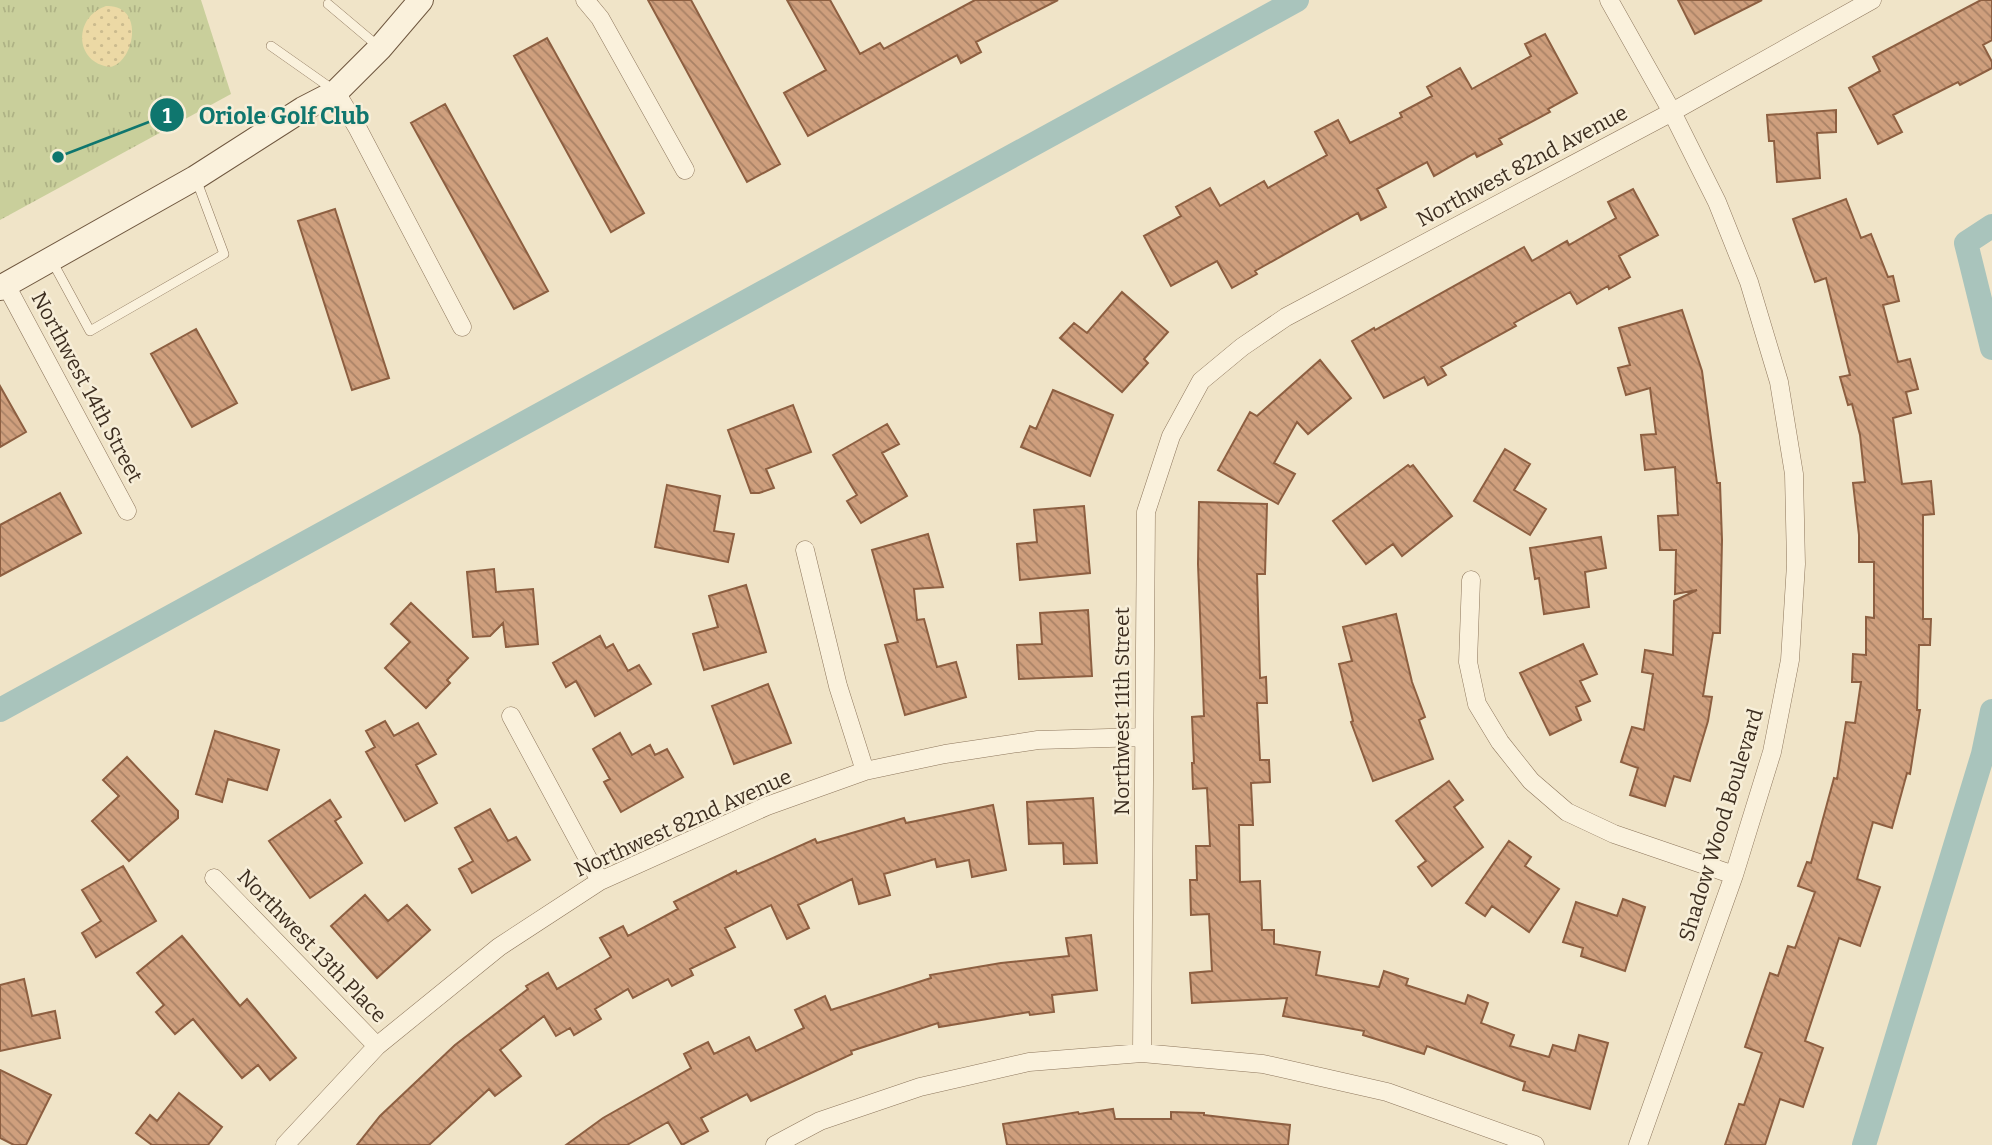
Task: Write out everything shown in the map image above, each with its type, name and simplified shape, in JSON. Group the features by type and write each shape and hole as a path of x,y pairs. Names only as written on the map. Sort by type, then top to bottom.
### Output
{"street":[{"path":"3,286 195,178 303,109 336,92 380,48 421,0"},
{"path":"585,0 600,18 685,170"},
{"name":"Shadow Wood Boulevard","path":"1609,0 1672,112 1717,202 1749,282 1779,382 1794,474 1796,564 1790,660 1772,752 1734,875 1638,1145"},
{"name":"Northwest 82nd Avenue","path":"1201,381 1242,347 1286,317 1672,112 1871,0"},
{"path":"336,92 462,327"},
{"name":"Northwest 14th Street","path":"3,286 127,511"},
{"name":"Northwest 11th Street","path":"1142,1053 1146,512 1171,436 1201,381"},
{"path":"805,550 838,687 865,771"},
{"path":"1471,580 1468,662 1477,704 1500,742 1531,781 1578,818 1614,834 1734,875"},
{"path":"511,716 600,881"},
{"name":"Northwest 82nd Avenue","path":"285,1145 377,1046 499,947 600,881 767,806 865,771 945,754 1038,740 1144,737"},
{"name":"Northwest 13th Place","path":"214,878 377,1046"},
{"path":"775,1145 820,1121 920,1087 1029,1062 1142,1053 1264,1064 1387,1092 1535,1145"}],"lane":[{"path":"328,4 380,48"},
{"path":"271,46 336,92"},
{"path":"51,260 90,331 224,254 195,178"}],"green space":[{"path":"0,0 201,0 231,94 0,220"}],"sand":[{"path":"106,6 118,8 127,14 132,34 125,55 119,63 110,67 98,64 90,57 84,49 82,39 88,20"}],"building":[{"path":"648,0 691,0 780,164 747,182"},
{"path":"787,0 830,0 860,54 880,43 884,49 975,0 1058,0 976,42 981,52 961,63 957,55 808,136 784,93 826,70"},
{"path":"1678,0 1762,0 1695,34"},
{"path":"1981,0 1992,0 1992,40 1983,45 1992,62 1992,68 1893,115 1902,132 1878,144 1849,88 1880,71 1873,57"},
{"path":"1545,34 1577,93 1548,109 1550,112 1499,139 1502,144 1477,157 1475,153 1434,176 1427,162 1377,189 1386,207 1361,220 1358,213 1255,271 1257,274 1232,288 1217,261 1171,286 1144,236 1181,216 1176,207 1210,188 1220,206 1264,181 1268,188 1327,155 1315,132 1338,120 1350,143 1402,117 1400,113 1432,96 1427,87 1460,68 1472,89 1531,56 1525,44"},
{"path":"547,38 644,213 611,232 514,56"},
{"path":"445,104 548,291 514,309 411,123"},
{"path":"1836,110 1836,132 1817,133 1820,178 1777,182 1774,141 1769,141 1767,115"},
{"path":"1633,189 1658,235 1619,256 1630,277 1577,304 1570,292 1514,323 1516,326 1441,367 1446,375 1428,385 1424,377 1384,398 1352,341 1524,247 1532,261 1567,241 1569,245 1616,218 1608,202"},
{"path":"1846,199 1861,238 1871,234 1888,277 1893,276 1899,301 1883,305 1898,362 1910,359 1918,389 1906,392 1911,413 1893,418 1902,484 1931,481 1934,514 1923,515 1923,619 1931,619 1930,645 1919,645 1917,710 1920,710 1910,774 1907,773 1892,828 1873,822 1857,879 1880,887 1860,946 1839,938 1805,1041 1823,1048 1803,1107 1780,1099 1765,1145 1725,1145 1739,1104 1744,1105 1762,1053 1745,1047 1770,973 1778,976 1788,946 1795,948 1815,892 1798,886 1807,862 1811,863 1834,778 1837,779 1846,722 1855,723 1861,682 1852,682 1853,654 1866,655 1866,617 1874,618 1874,562 1859,562 1853,483 1865,482 1860,435 1852,404 1848,405 1840,377 1850,375 1826,278 1815,282 1793,219"},
{"path":"335,209 389,378 352,390 298,221"},
{"path":"1122,292 1168,332 1144,359 1148,363 1122,392 1060,338 1074,323 1087,333"},
{"path":"1682,310 1702,371 1717,483 1720,483 1720,633 1713,633 1703,696 1712,697 1708,721 1690,781 1674,776 1665,806 1630,795 1638,768 1621,762 1632,727 1644,730 1653,674 1642,672 1645,650 1673,655 1674,601 1697,590 1675,594 1676,550 1660,550 1658,516 1678,515 1675,467 1645,470 1641,435 1656,434 1650,388 1626,395 1618,368 1630,365 1619,328"},
{"path":"196,329 237,403 192,427 151,354"},
{"path":"1320,360 1351,398 1308,434 1297,422 1274,463 1295,474 1278,504 1218,470 1250,412 1257,416"},
{"path":"0,386 26,432 0,447"},
{"path":"1053,390 1113,415 1090,476 1021,447 1030,426 1036,429"},
{"path":"793,405 811,452 766,469 774,488 751,493 728,430"},
{"path":"887,424 899,444 882,453 907,496 861,523 847,501 857,495 833,455"},
{"path":"1505,449 1530,464 1514,490 1546,509 1530,535 1474,501"},
{"path":"1408,465 1413,465 1452,516 1402,556 1393,544 1366,564 1333,521"},
{"path":"667,485 720,496 714,531 734,534 728,562 655,547"},
{"path":"60,493 81,533 0,576 0,525"},
{"path":"1199,502 1267,504 1265,574 1257,574 1260,678 1266,677 1267,703 1257,703 1260,760 1269,760 1270,782 1251,783 1253,825 1239,825 1240,882 1260,881 1262,930 1274,930 1274,944 1320,952 1316,975 1379,987 1384,971 1408,979 1406,985 1465,1004 1468,995 1488,1003 1481,1023 1514,1035 1510,1046 1549,1057 1553,1045 1575,1051 1579,1035 1608,1043 1590,1109 1523,1090 1525,1082 1427,1046 1424,1054 1363,1035 1364,1031 1283,1016 1287,998 1192,1003 1190,973 1212,971 1209,914 1191,915 1190,880 1197,880 1196,846 1210,846 1207,788 1193,789 1192,763 1192,717 1204,716 1198,564"},
{"path":"1084,506 1090,573 1020,580 1017,544 1037,542 1034,510"},
{"path":"928,534 943,587 914,589 917,620 924,619 937,667 956,662 966,697 905,715 885,645 898,642 872,550"},
{"path":"1601,537 1606,568 1585,572 1589,607 1544,614 1539,578 1535,579 1530,548"},
{"path":"494,569 496,592 533,589 538,644 506,647 503,623 490,636 473,637 467,572"},
{"path":"746,585 766,652 704,670 693,634 718,627 709,596"},
{"path":"411,603 468,658 447,680 450,683 426,708 385,668 410,642 391,624"},
{"path":"1088,610 1092,676 1019,679 1017,645 1042,644 1040,613"},
{"path":"1396,614 1412,682 1425,717 1419,720 1433,759 1373,781 1351,722 1353,721 1339,664 1352,661 1343,627"},
{"path":"600,636 606,648 613,644 628,671 639,665 651,684 595,716 576,681 566,687 553,663"},
{"path":"1583,644 1597,674 1580,681 1590,701 1576,707 1581,720 1550,735 1520,673"},
{"path":"768,684 791,743 734,764 712,706"},
{"path":"385,721 394,736 418,723 436,754 416,765 437,803 405,821 366,752 375,747 366,731"},
{"path":"215,731 279,750 267,790 228,779 222,802 196,794"},
{"path":"620,733 632,755 650,745 655,755 667,749 683,777 621,812 604,782 610,779 593,749"},
{"path":"127,757 178,811 178,818 129,861 92,821 119,796 103,780"},
{"path":"1449,781 1463,800 1454,807 1483,847 1432,886 1418,867 1426,861 1396,821"},
{"path":"1093,798 1097,863 1064,864 1063,843 1029,844 1027,802"},
{"path":"330,800 341,817 335,821 362,863 310,898 269,841"},
{"path":"993,805 1006,870 972,877 969,860 937,867 935,859 884,874 890,895 859,904 852,879 798,905 809,928 787,939 771,905 725,928 735,947 690,969 693,975 672,986 668,979 633,998 628,989 595,1009 601,1019 574,1035 570,1028 556,1036 544,1016 500,1050 521,1076 495,1096 489,1089 429,1145 357,1145 380,1116 455,1045 528,989 526,986 548,973 557,989 611,957 600,938 623,926 628,936 678,909 674,902 736,871 737,874 815,839 817,843 904,818 906,823"},
{"path":"490,809 508,841 516,837 530,860 472,893 459,869 473,861 455,828"},
{"path":"1509,841 1531,857 1525,866 1559,889 1529,932 1492,906 1485,916 1466,903"},
{"path":"123,866 156,921 96,957 82,933 101,921 82,890"},
{"path":"365,895 388,921 407,905 430,930 377,978 331,926"},
{"path":"1623,899 1645,907 1625,971 1581,956 1583,948 1563,942 1576,902 1617,916"},
{"path":"1091,935 1097,990 1052,995 1054,1012 1030,1015 1029,1012 939,1027 938,1023 851,1051 852,1054 751,1101 747,1094 701,1118 708,1131 682,1145 668,1122 627,1145 566,1145 603,1118 691,1068 684,1054 708,1042 714,1054 749,1037 756,1051 804,1028 795,1010 825,996 831,1010 931,978 930,975 1001,963 1069,956 1066,938"},
{"path":"182,936 240,1006 247,999 296,1058 270,1080 258,1065 242,1078 193,1019 175,1034 156,1012 164,1005 137,973"},
{"path":"24,979 32,1016 55,1011 60,1038 0,1051 0,985"},
{"path":"0,1070 51,1095 26,1145 14,1145 0,1138"},
{"path":"179,1093 222,1127 208,1145 152,1145 136,1133 150,1115 157,1121"},
{"path":"1113,1109 1115,1119 1171,1119 1171,1112 1204,1113 1290,1125 1288,1145 1007,1145 1003,1124"}],"waterway":[{"path":"0,710 1297,0"},
{"path":"1992,226 1966,243 1992,348"},
{"path":"1864,1145 1983,754 1992,711"}],"place":[{"name":"Oriole Golf Club","path":"58,157"}]}
